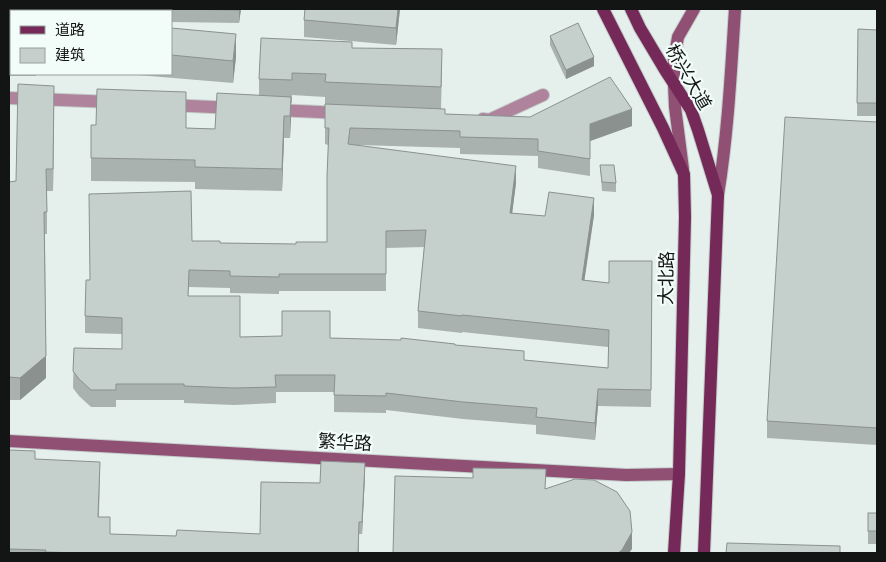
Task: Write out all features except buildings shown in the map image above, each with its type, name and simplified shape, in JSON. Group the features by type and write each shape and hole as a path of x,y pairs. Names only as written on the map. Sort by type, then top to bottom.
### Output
{"main road":[{"path":"603,9 684,174"},
{"name":"桥兴大道","path":"631,9 640,28 691,110 718,195"},
{"name":"大北路","path":"674,553 679,474 685,218 684,174"},
{"path":"704,553 718,195"}],"street":[{"name":"大北路","path":"684,174 677,127 674,60 678,37 694,9"},
{"path":"718,195 727,131 735,9"},
{"path":"469,119 489,120 543,95"},
{"path":"9,98 126,103"},
{"path":"156,104 244,108"},
{"path":"264,109 352,113"},
{"name":"繁华路","path":"9,441 626,475 679,474"}]}
